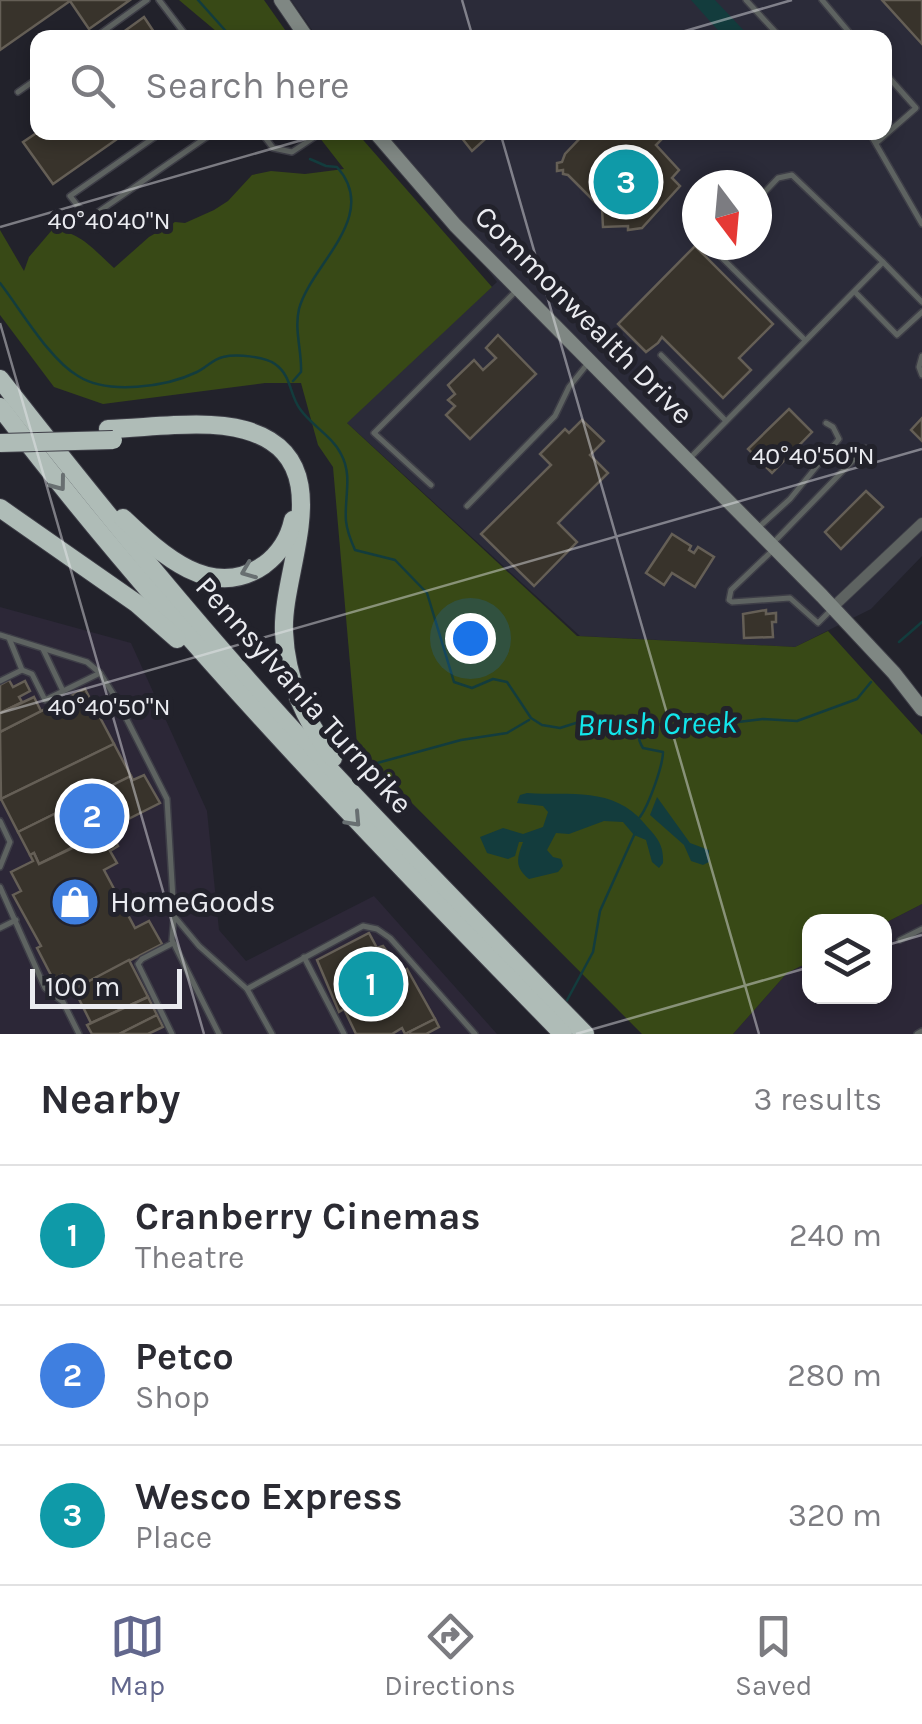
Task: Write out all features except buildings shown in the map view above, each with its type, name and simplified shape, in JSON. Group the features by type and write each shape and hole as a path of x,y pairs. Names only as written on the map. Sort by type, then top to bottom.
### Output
{"highway":[{"name":"Pennsylvania Turnpike","path":"0,378 194,617 318,757 585,1034"},
{"name":"Pennsylvania Turnpike","path":"0,407 71,500 265,722 363,829 564,1034"},
{"path":"0,443 232,428 263,438 288,460 297,478 302,511 284,626 292,685 319,739 366,797 373,813"},
{"path":"0,432 227,435 262,448 286,473 294,494 292,526 281,548 260,568 234,578 193,572 144,538 45,436"},
{"path":"2,511 136,602 265,722"}],"street":[{"path":"281,0 302,30"},
{"name":"Commonwealth Drive","path":"382,140 454,226 774,546 894,673 922,709"},
{"path":"833,608 922,523"}],"lane":[{"path":"105,30 147,0"},
{"path":"160,0 182,30"},
{"path":"746,0 774,30"},
{"path":"822,0 847,30"},
{"path":"892,81 922,114"},
{"path":"18,92 30,84"},
{"path":"892,129 916,108"},
{"path":"150,140 70,196 88,220 203,140"},
{"path":"267,140 273,148 292,152 310,140"},
{"path":"874,140 922,224"},
{"path":"876,143 879,140"},
{"path":"772,184 778,178 792,175 922,302"},
{"path":"724,260 805,340"},
{"path":"688,459 883,262"},
{"path":"431,485 374,433 519,288"},
{"path":"855,292 898,335 922,312"},
{"path":"662,355 726,421"},
{"path":"922,356 922,375"},
{"path":"467,506 556,416 569,387 591,360"},
{"path":"756,528 790,500 840,440 826,422"},
{"path":"833,608 818,623 790,598 732,602 730,590 865,448"},
{"path":"0,636 72,655 100,673 117,700 167,799 173,943 220,1034"},
{"path":"9,638 22,670 32,674 45,700 100,673"},
{"path":"42,646 64,691"},
{"path":"0,681 22,670"},
{"path":"0,821 10,842 0,867"},
{"path":"0,888 46,988 63,1002 79,1034"},
{"path":"174,916 198,946 247,988 272,1034"},
{"path":"0,928 16,920"},
{"path":"247,988 363,926 390,938 475,1034"},
{"path":"900,940 922,929"},
{"path":"172,1034 138,964 173,943"},
{"path":"304,958 344,1034"}],"shaded area":[{"path":"291,0 922,0 922,556 871,609 795,647 580,636 346,422 497,282 389,140 892,140 892,30 312,30"},
{"path":"691,0 715,0 743,30 718,30"},
{"path":"0,607 131,643 207,811 219,930 246,961 374,896 497,1034 0,1034"},
{"path":"520,795 590,795 619,803 656,837 663,863 659,868 652,862 646,840 634,835 623,822 604,821 569,834 556,833 547,850 561,859 563,866 558,872 529,879 518,862 523,842 519,842 515,856 508,859 487,853 480,837 503,828 523,834 543,827 548,812 543,806 517,803"},
{"path":"657,797 690,843 709,850 709,862 703,865 691,861 684,845 650,815"},
{"path":"922,904 922,1034 733,1034 787,973 802,966 802,1004 892,1004 892,919"}],"green space":[{"path":"179,0 264,0 285,30 215,30"},
{"path":"321,140 363,140 492,287 347,423 577,636 795,647 828,631 922,735 922,904 892,919 892,914 802,914 802,966 787,973 733,1034 642,1034 397,788 358,756 333,467 318,445 301,383 265,383 103,404 54,387 0,315 0,230 24,271 29,257 52,230 78,238 114,268 149,237 228,201 252,175 271,171 305,174 344,169"}],"waterway":[{"path":"198,0 225,30"},
{"path":"293,381 301,372 299,309 339,240 351,204 348,185 337,167 310,159"},
{"name":"Brush Creek","path":"0,283 57,358 90,382 121,387 154,385 184,377 229,356 257,357 275,364 285,374 300,409 333,442 345,462 346,521 355,550 395,560 427,593 454,682 472,688 493,679 507,682 531,718 542,725 560,728 579,722 705,726 763,719 797,721 857,699 871,682"},
{"name":"Brush Creek","path":"899,642 922,622"},
{"path":"370,765 461,740 507,733 529,720"},
{"path":"640,817 655,785 663,752 643,748 639,736 642,723"},
{"path":"565,1004 593,952 600,911 635,833"}],"place":[{"name":"Wesco Express","path":"626,182"},
{"name":"Petco","path":"92,816"},
{"name":"HomeGoods","path":"75,902"},
{"name":"Cranberry Cinemas","path":"371,984"}]}
